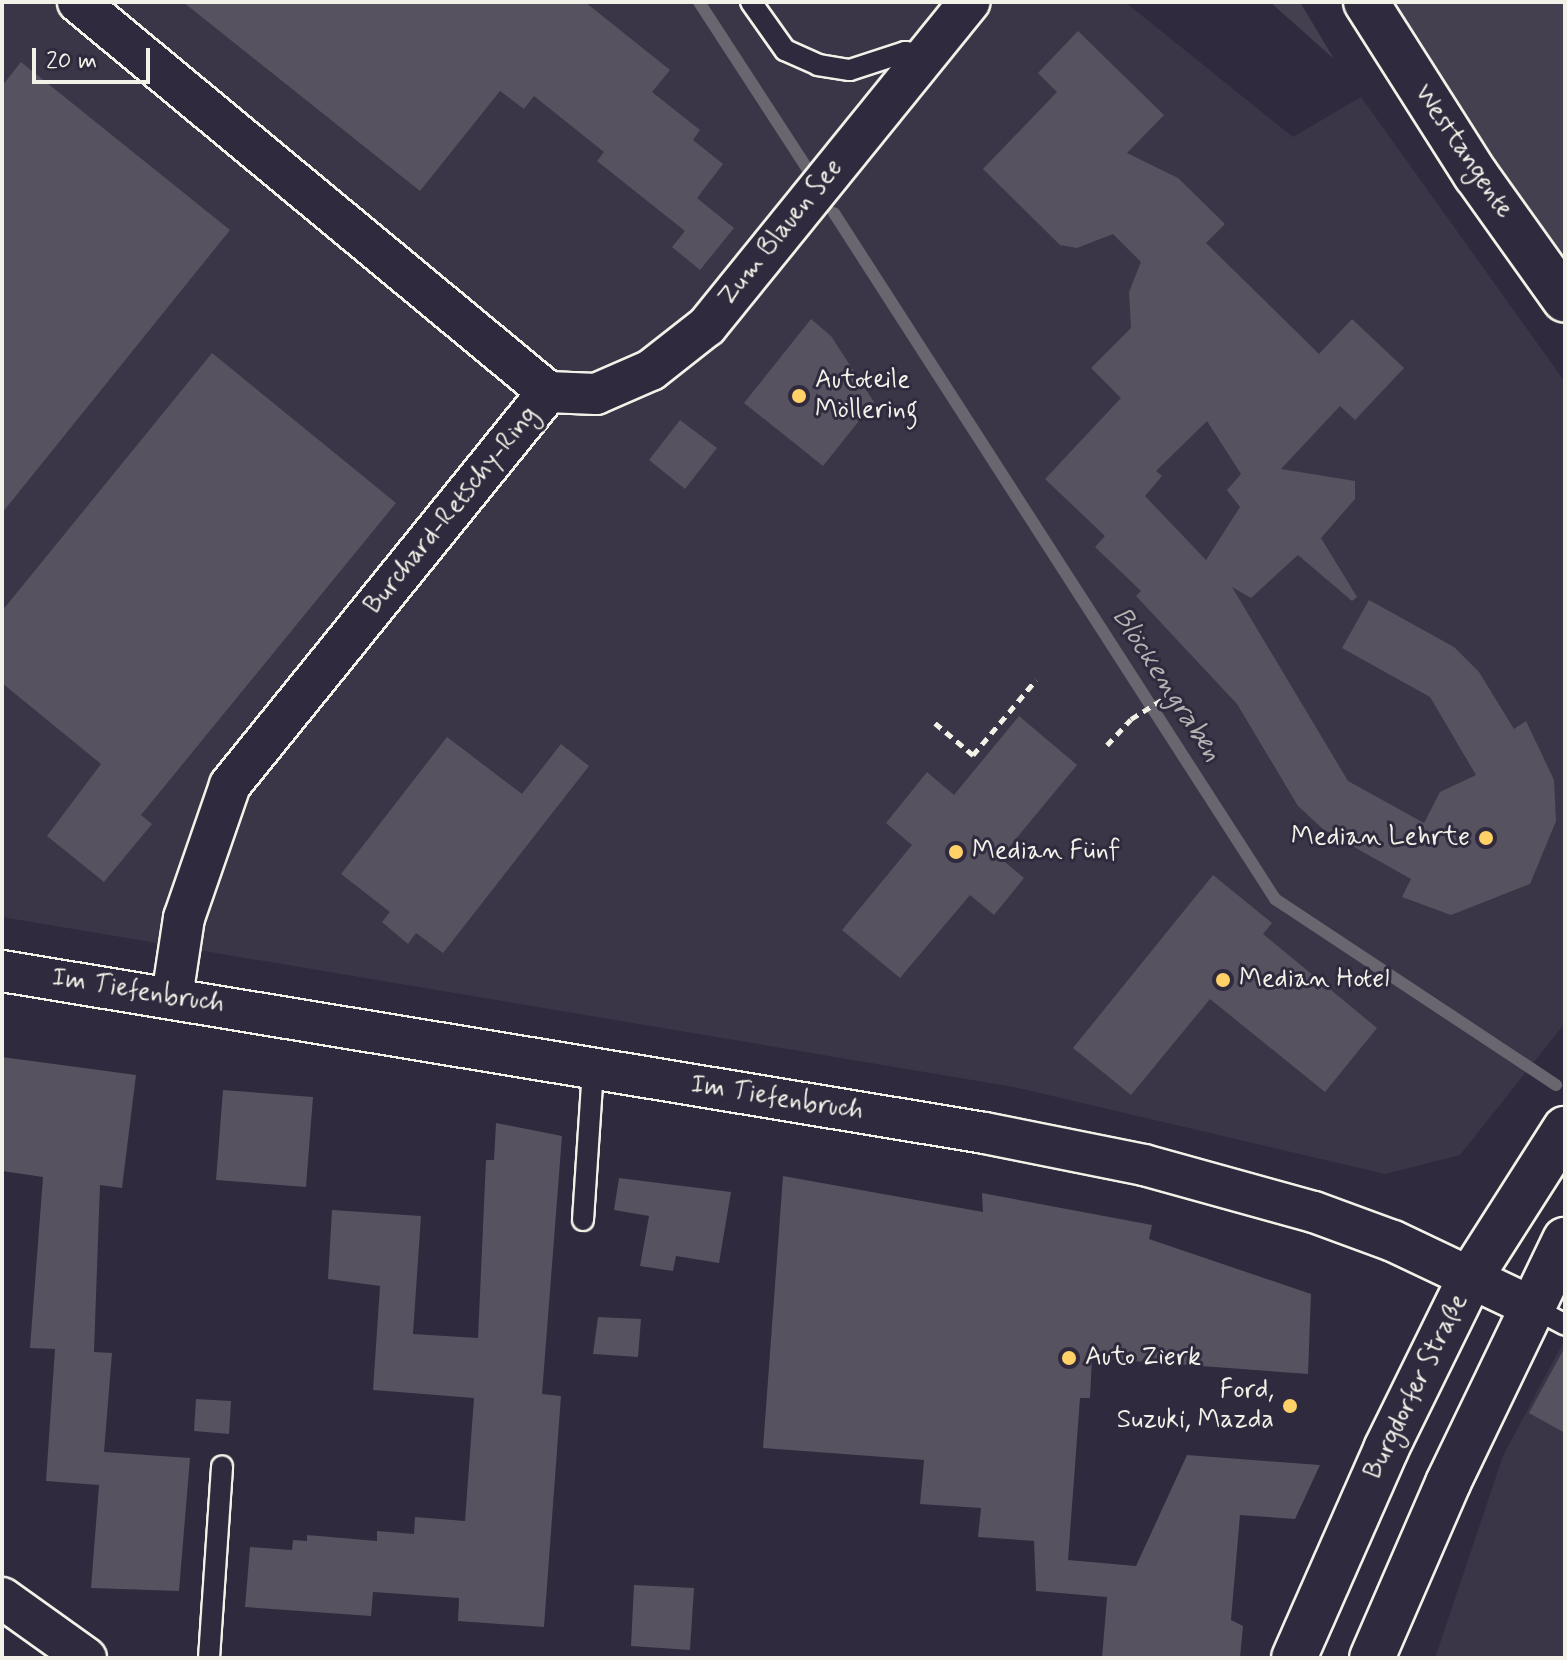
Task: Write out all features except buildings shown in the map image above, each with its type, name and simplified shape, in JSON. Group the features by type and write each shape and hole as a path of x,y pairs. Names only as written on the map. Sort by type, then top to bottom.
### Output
{"main road":[{"name":"Westtangente","path":"1366,2 1476,175 1565,300"},
{"name":"Burgdorfer Straße","path":"1294,1658 1386,1449 1470,1278 1565,1129"},
{"path":"1372,1658 1548,1316 1565,1240"}],"street":[{"name":"Burchard-Retschy-Ring","path":"78,2 548,392 230,785 184,918 172,997"},
{"name":"Zum Blauen See","path":"548,392 596,394 651,370 707,326 969,2"},
{"name":"Im Tiefenbruch","path":"2,971 985,1133 1159,1169 1314,1212 1470,1278 1548,1316"},
{"path":"2,1598 86,1658"}],"lane":[{"path":"751,2 785,50 818,65 850,70 905,52 926,55"},
{"path":"583,1220 593,1069"},
{"path":"209,1658 222,1466"}],"path":[{"path":"935,723 973,755 1036,680"},
{"path":"1107,745 1131,719 1165,698"}],"shaded area":[{"path":"2,2 1125,2 1293,137 1361,97 1565,382 1565,1023 1460,1155 1385,1174 1014,1087 2,917"},
{"path":"1270,2 1300,2 1334,59"},
{"path":"1391,2 1565,2 1565,266 1540,234"},
{"path":"1565,1339 1565,1658 1435,1658 1503,1456"}],"waterway":[{"name":"Blöckengraben","path":"699,2 810,173"},
{"name":"Blöckengraben","path":"834,213 1275,899 1556,1085"}],"place":[{"name":"Autoteile Möllering","path":"799,396"},
{"name":"Median Lehrte","path":"1486,838"},
{"name":"Median Fünf","path":"956,852"},
{"name":"Median Hotel","path":"1223,980"},
{"name":"Auto Zierk","path":"1069,1358"},
{"name":"Ford, Suzuki, Mazda","path":"1290,1406"}]}
